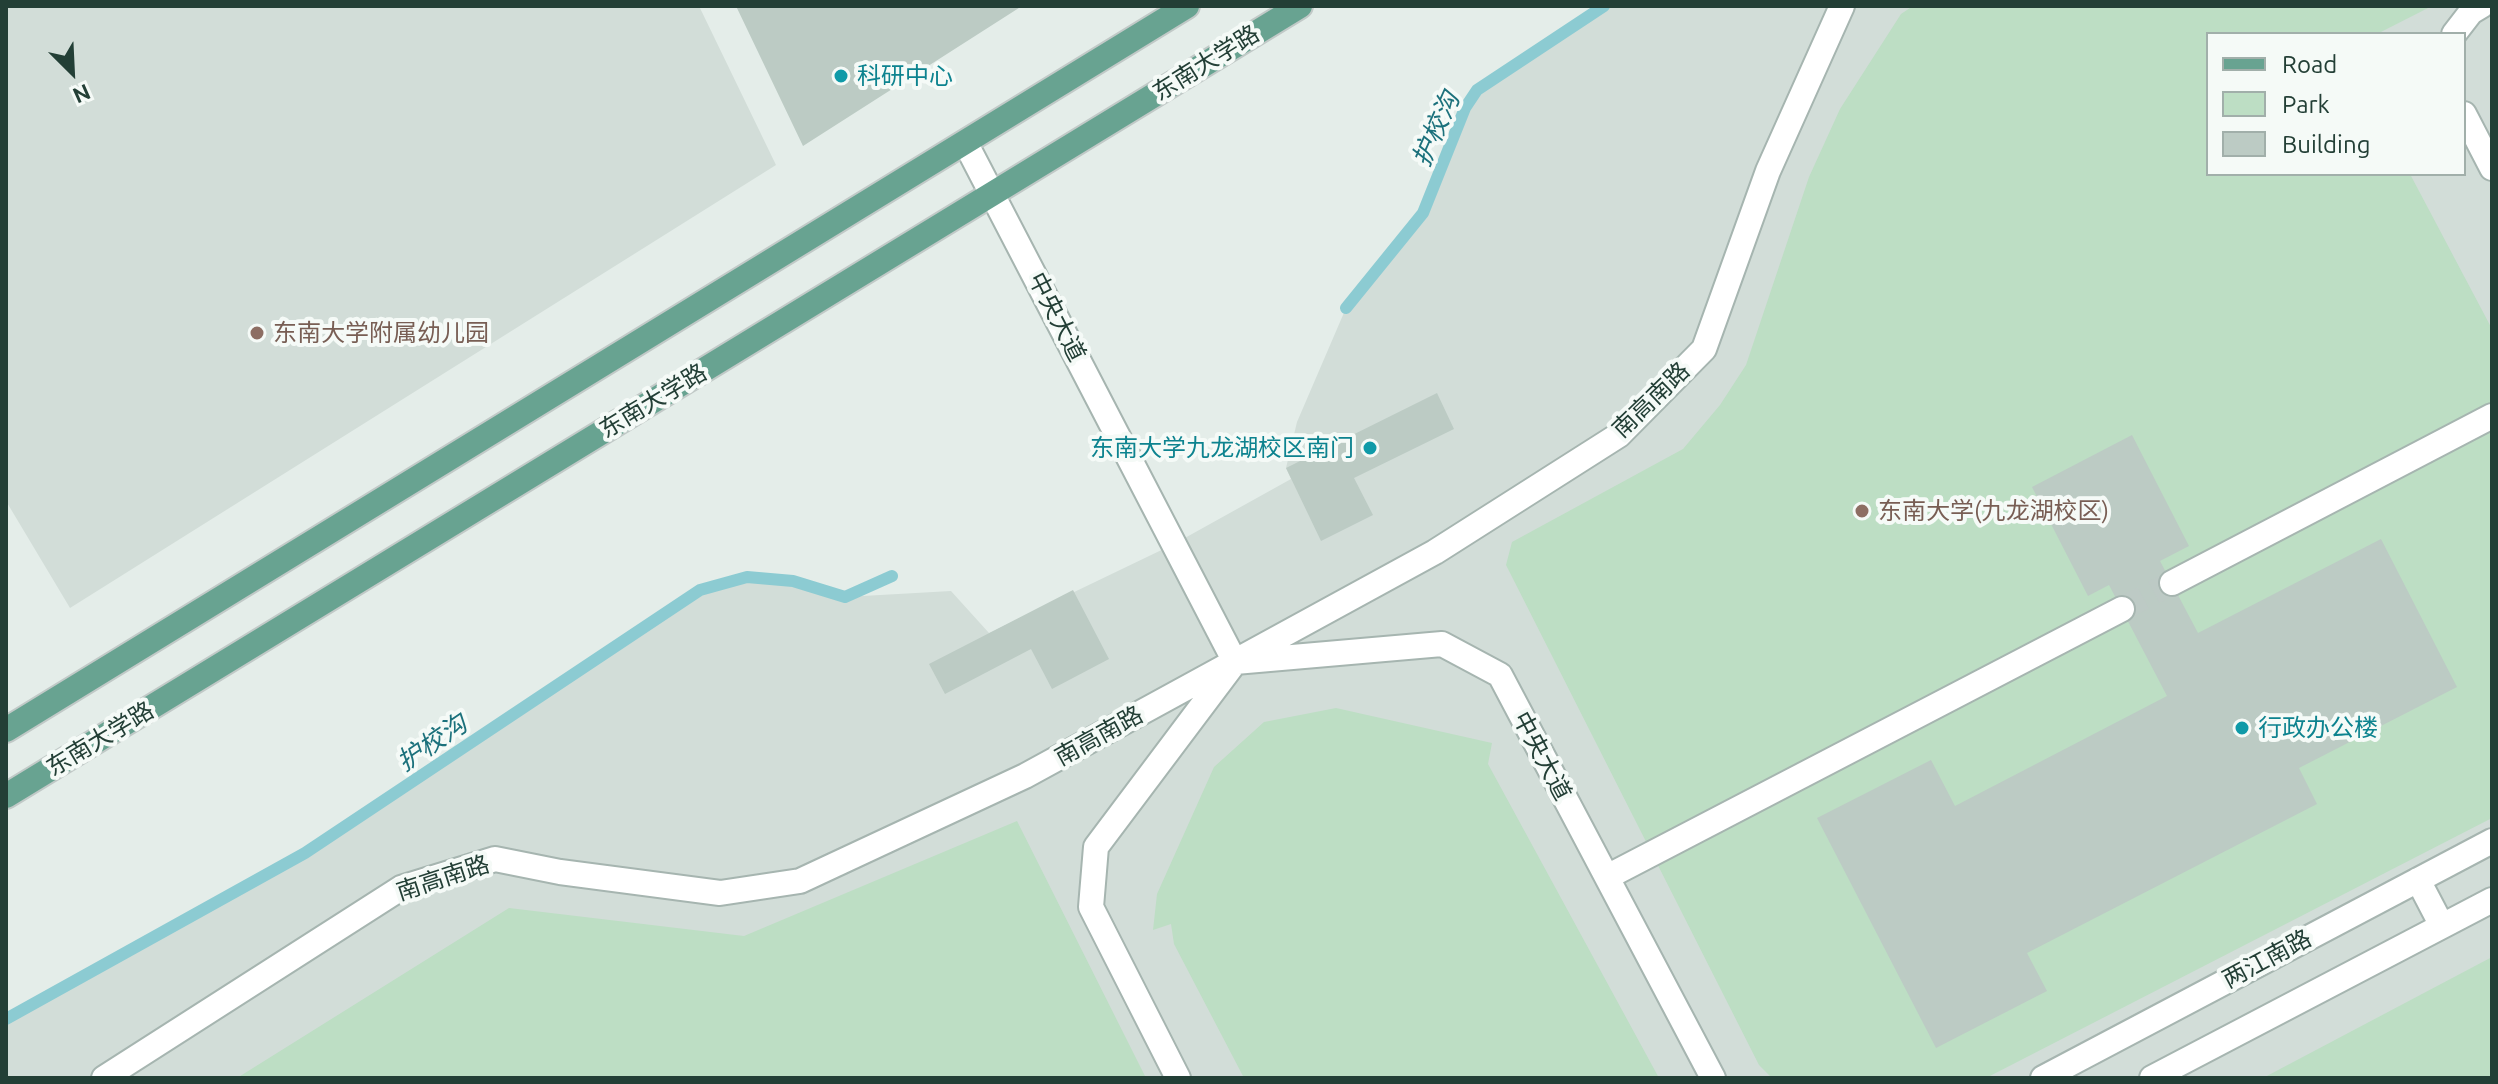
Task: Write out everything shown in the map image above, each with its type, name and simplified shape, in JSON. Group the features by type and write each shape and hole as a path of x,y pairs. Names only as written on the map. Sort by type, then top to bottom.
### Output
{"main road":[{"path":"6,730 1187,6"},
{"name":"东南大学路","path":"6,796 1300,6"}],"street":[{"name":"南高南路","path":"104,1078 401,888 495,859 560,872 720,893 800,881 1025,776 1435,552 1619,435 1704,349 1768,171 1842,6"},
{"path":"2456,32 2471,12 2481,6"},
{"path":"2466,118 2492,168"},
{"name":"中央大道","path":"966,144 1235,662 1442,644 1500,675 1713,1078"},
{"path":"2172,583 2492,416"},
{"path":"1607,877 2122,609"},
{"path":"1178,1078 1091,907 1096,847 1235,662"},
{"name":"两江南路","path":"2043,1078 2492,841"},
{"path":"2418,880 2442,926"},
{"path":"2152,1078 2492,900"}],"shaded area":[{"name":"东南大学附属幼儿园","path":"6,6 699,6 776,165 70,608 6,501"},
{"name":"东南大学(九龙湖校区)","path":"1604,6 2492,6 2492,1078 6,1078 6,1019 305,853 700,590 747,577 793,581 845,597 951,591 989,633 1174,544 1291,479 1286,468 1297,422 1346,308 1423,213 1465,108 1477,90 1501,71"}],"green space":[{"path":"1913,6 2432,6 2381,32 2206,32 2206,176 2411,176 2492,329 2492,818 1986,1078 1772,1078 1759,1065 1506,565 1512,542 1683,449 1720,405 1746,365 1809,177 1840,109 1901,14"},
{"path":"1336,708 1492,743 1488,764 1659,1078 1244,1078 1174,944 1171,924 1153,930 1157,894 1214,767 1264,722"},
{"path":"1017,821 1146,1078 237,1078 509,908 744,936"},
{"path":"2492,957 2492,1078 2263,1078"}],"building":[{"name":"科研中心","path":"736,6 1022,6 803,146"},
{"name":"东南大学九龙湖校区南门","path":"1437,393 1454,429 1354,478 1373,515 1321,541 1286,468"},
{"name":"行政办公楼","path":"2132,435 2189,546 2160,561 2198,633 2381,539 2457,687 2299,768 2317,804 2027,953 2047,991 1936,1048 1817,818 1931,760 1955,806 2167,696 2109,585 2088,596 2032,487"},
{"path":"1073,590 1109,659 1052,689 1031,649 945,694 929,664"}],"waterway":[{"name":"护校沟","path":"1346,308 1423,213 1465,108 1477,90 1604,6"},
{"name":"护校沟","path":"6,1019 305,853 700,590 747,577 793,581 845,597 892,576"}],"tunnel":[{"path":"2122,609 2172,583"}],"place":[{"name":"科研中心","path":"841,76"},
{"name":"东南大学附属幼儿园","path":"257,333"},
{"name":"东南大学九龙湖校区南门","path":"1370,448"},
{"name":"东南大学(九龙湖校区)","path":"1862,511"},
{"name":"行政办公楼","path":"2242,728"}]}
